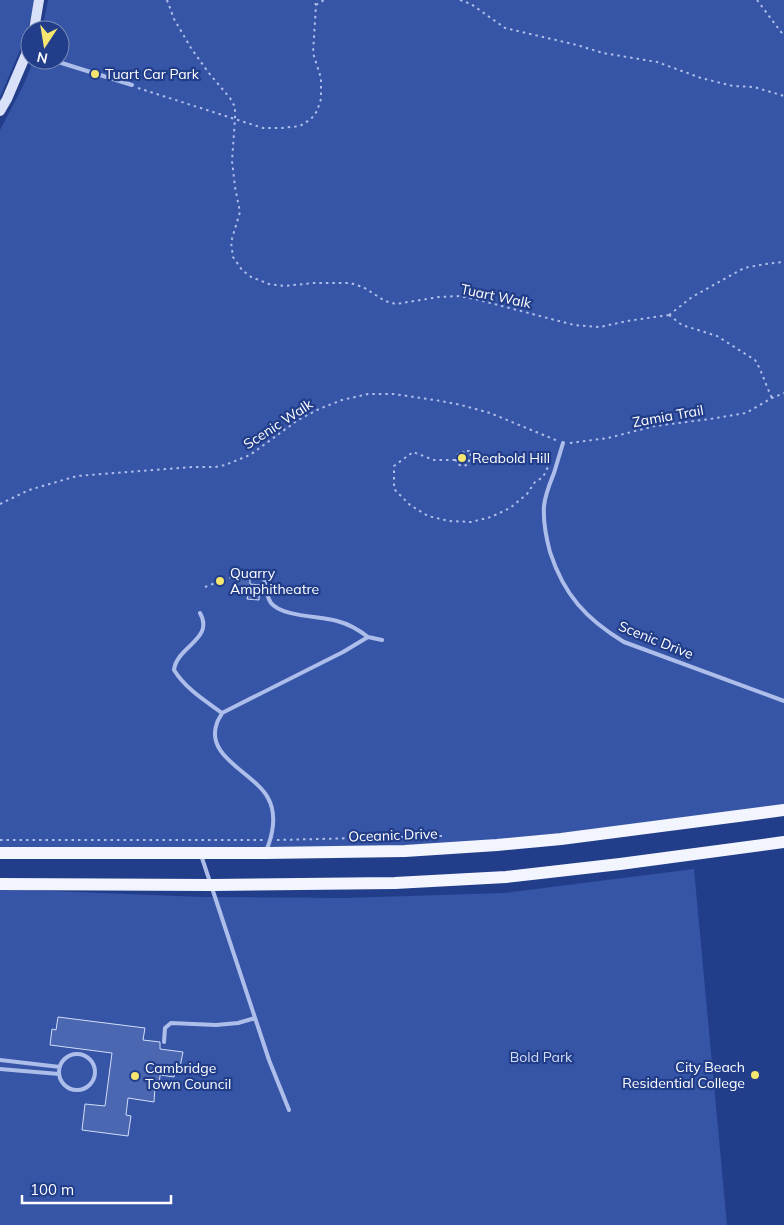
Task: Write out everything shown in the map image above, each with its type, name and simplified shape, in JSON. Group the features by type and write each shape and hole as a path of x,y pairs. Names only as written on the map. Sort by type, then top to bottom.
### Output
{"main road":[{"name":"Oceanic Drive","path":"0,853 406,851 497,846 784,810"},
{"path":"0,884 211,885 396,883 506,876 620,864 784,842"}],"street":[{"path":"36,20 39,0"},
{"path":"0,111 20,69"}],"lane":[{"path":"70,66 132,85"},
{"name":"Scenic Drive","path":"563,443 544,506 547,541 564,585 588,616 605,631 624,642 784,700"},
{"path":"246,572 248,575 264,577 267,593 272,604 283,610 297,615 315,616 339,621 368,637 382,640"},
{"path":"200,613 204,626 201,635 178,657 174,664 174,670 180,680 195,694 222,712"},
{"path":"265,853 273,825 269,799 258,784 225,757 218,747 215,736 216,723 222,712 343,652 368,637"},
{"path":"200,853 269,1060 289,1110"},
{"path":"164,1042 165,1028 171,1023 238,1023 255,1018"},
{"path":"72,1054 85,1055 94,1064 95,1076 88,1086 76,1090 65,1085 61,1080 59,1074 60,1067 62,1061 72,1054"},
{"path":"0,1060 60,1067"},
{"path":"0,1069 59,1074"}],"path":[{"path":"167,0 174,19 191,48 230,98 235,107 235,119"},
{"path":"132,85 263,128 300,126 311,120 321,99 321,78 313,53 316,5 313,0"},
{"path":"316,5 324,0"},
{"path":"460,0 470,4 505,28 603,53 657,62 701,78 733,86 754,87 784,96"},
{"path":"757,0 784,36"},
{"name":"Tuart Walk","path":"235,119 232,161 240,212 231,242 233,257 242,270 251,277 269,284 284,286 314,283 350,283 362,287 385,301 396,304 439,297 460,296 574,325 600,327 670,315"},
{"path":"772,398 755,360 718,336 682,325 670,315 692,297 744,268 784,262"},
{"name":"Zamia Trail","path":"563,443 603,438 656,426 746,413 784,393"},
{"name":"Scenic Walk","path":"0,504 29,490 77,476 225,465 250,455 298,420 319,409 342,400 368,394 394,394 441,400 461,405 490,413 563,443"},
{"path":"455,460 460,452 466,453 469,451 472,453 467,466 461,466 455,460 434,460 413,452 394,466 394,490 410,505 428,516 449,521 471,522 491,517 510,508 527,494 535,482 543,477 550,464 550,470 546,478"},
{"path":"205,587 246,572"},
{"path":"0,840 270,840 447,836"}],"green space":[{"path":"0,0 35,0 30,20 20,20 20,50 0,97"},
{"path":"48,0 784,0 784,805 667,821 496,840 405,846 0,847 0,130 30,70 70,70 70,20 44,20"},
{"name":"Bold Park","path":"694,869 727,1225 0,1225 0,889 203,897 346,898 504,893"}],"building":[{"path":"241,577 250,579 250,584 260,585 259,600 247,599 248,595 237,594 237,580 241,580"},
{"name":"Cambridge Town Council","path":"58,1017 145,1028 143,1040 160,1042 160,1049 183,1052 180,1067 176,1067 174,1077 160,1075 159,1088 155,1087 154,1102 128,1098 126,1115 131,1116 128,1136 82,1130 85,1104 105,1106 112,1053 50,1045 52,1029 56,1030"}],"place":[{"name":"Tuart Car Park","path":"95,74"},
{"name":"Reabold Hill","path":"462,458"},
{"name":"Quarry Amphitheatre","path":"220,581"},
{"name":"City Beach Residential College","path":"755,1075"},
{"name":"Cambridge Town Council","path":"135,1076"}]}
